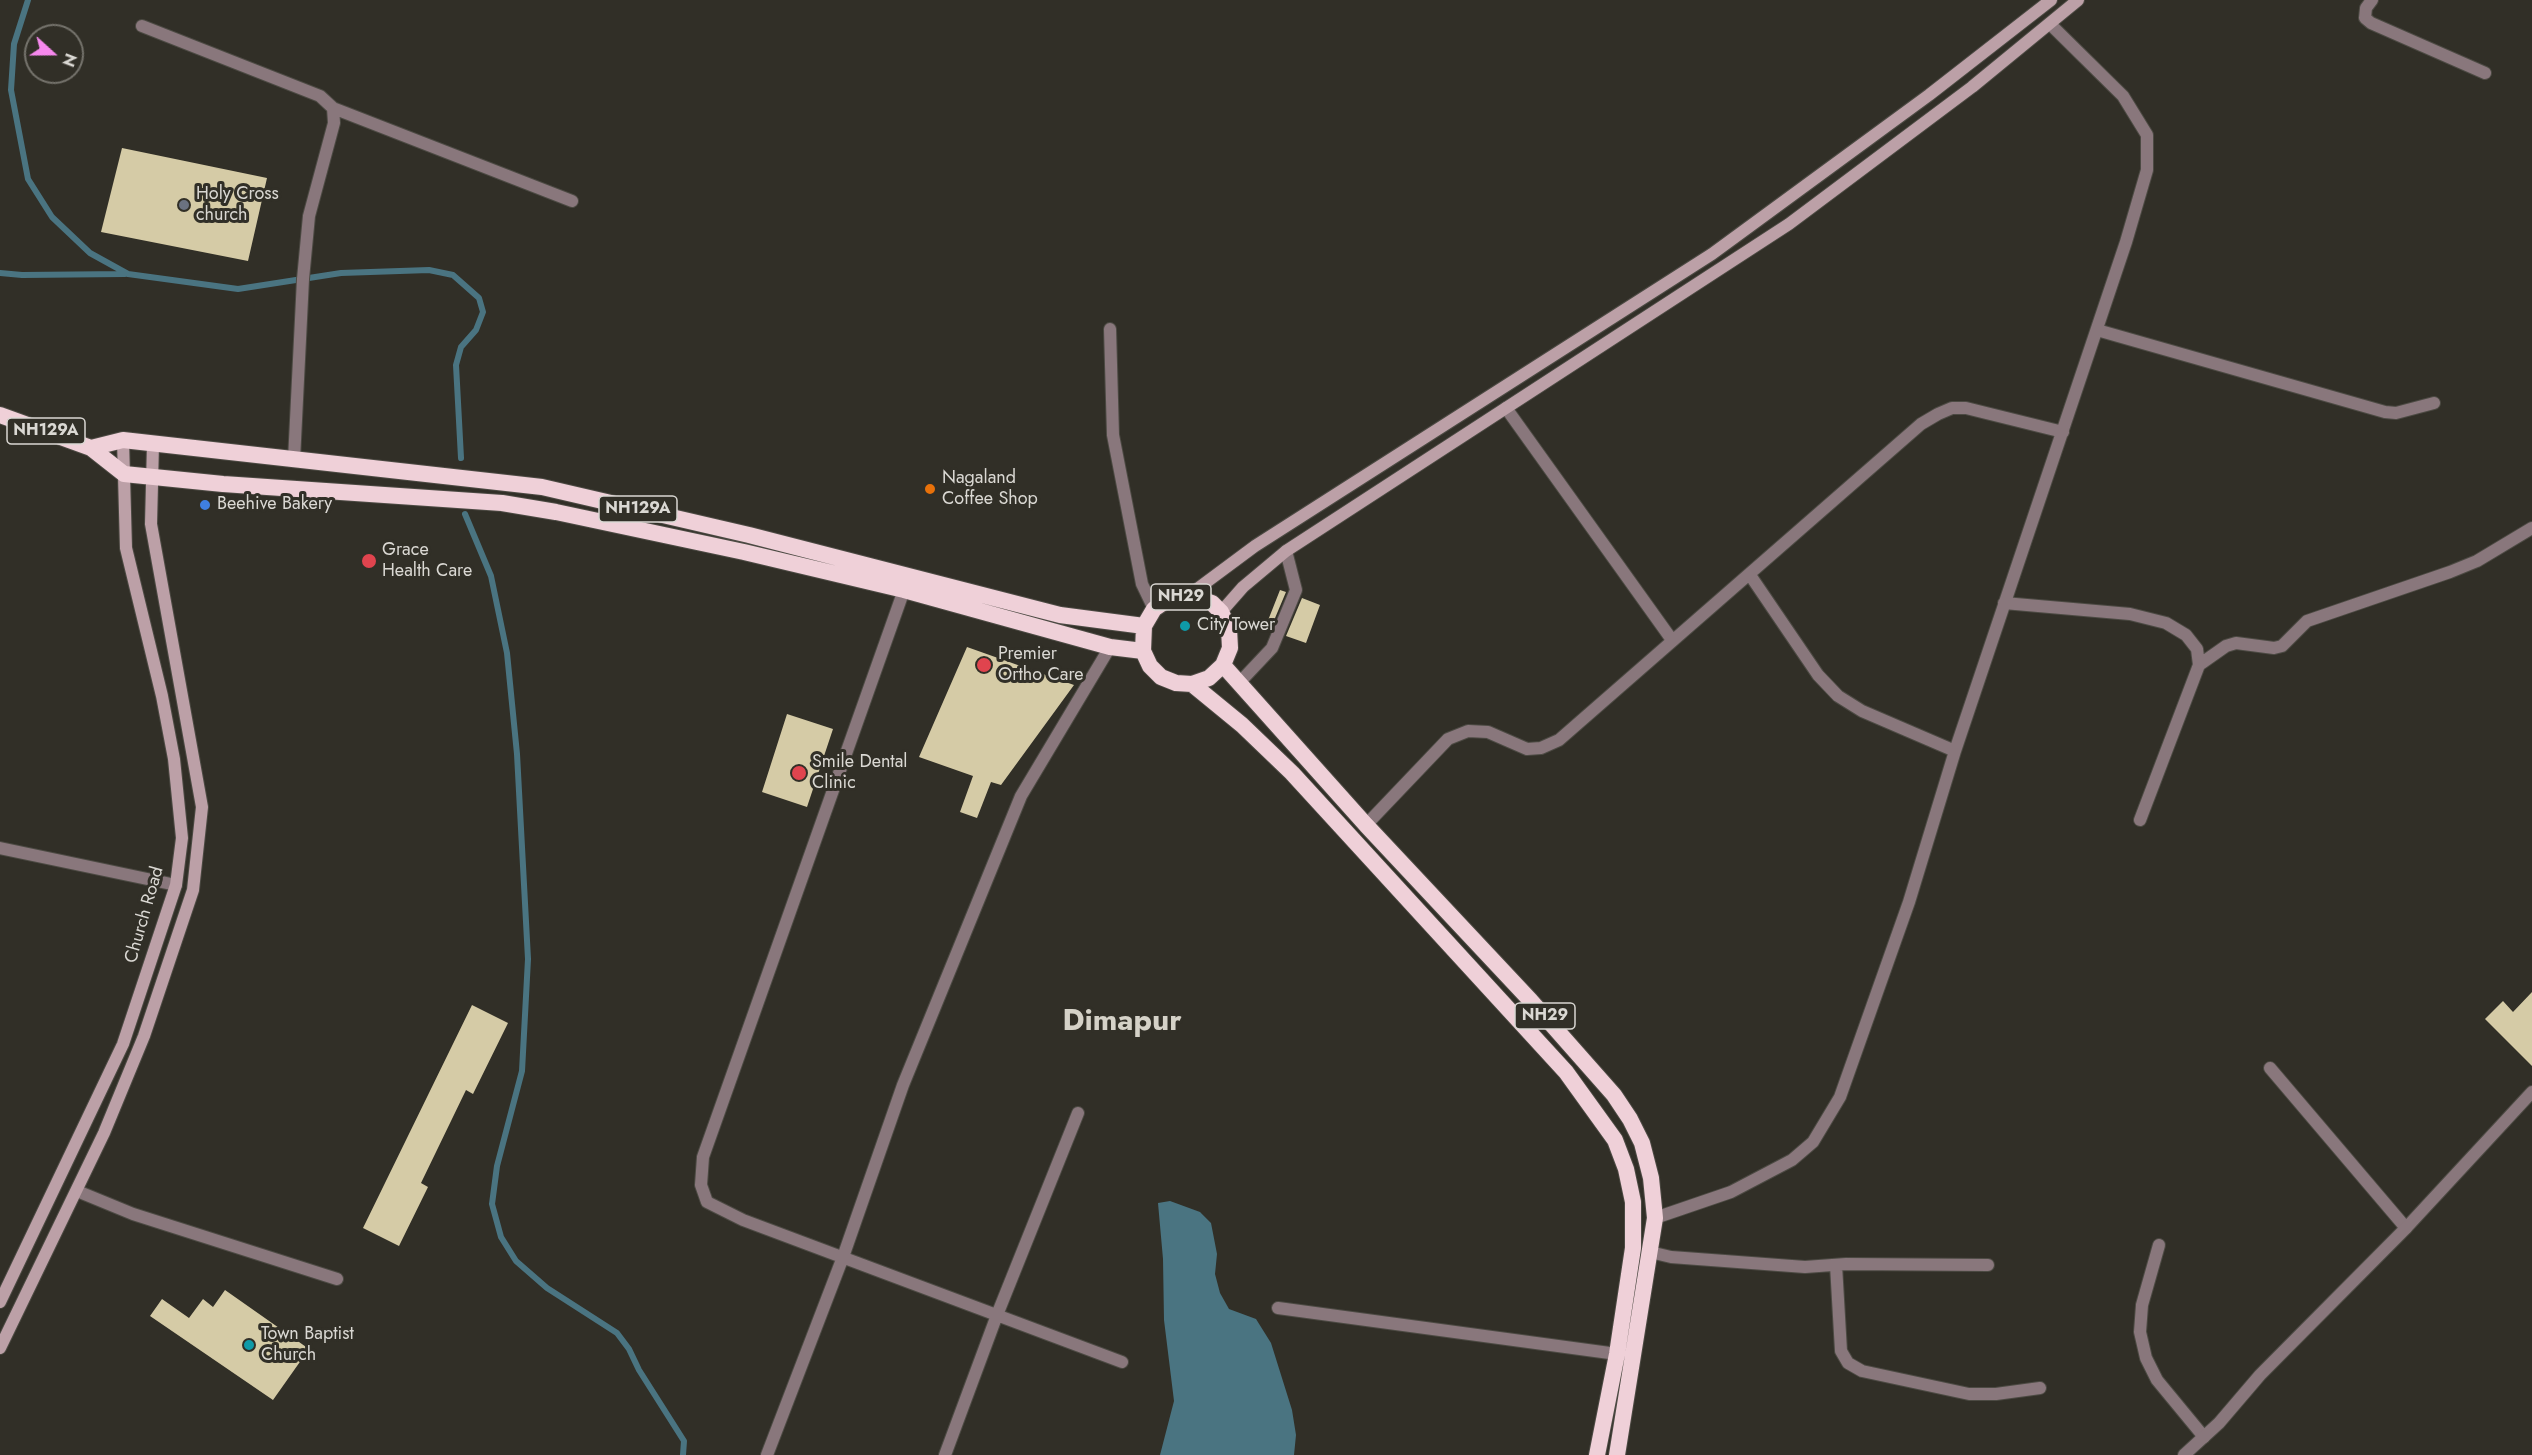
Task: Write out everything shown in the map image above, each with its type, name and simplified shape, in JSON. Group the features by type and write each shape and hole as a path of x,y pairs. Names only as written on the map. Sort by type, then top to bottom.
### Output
{"highway":[{"name":"NH129A","path":"0,415 91,448 124,474 223,484 502,503 556,512 733,549 904,590 1110,647 1143,651"},
{"name":"NH129A","path":"91,448 123,440 542,487 749,535 1060,615 1144,626"},
{"name":"NH29","path":"1597,1455 1617,1354 1633,1248 1632,1202 1626,1169 1615,1140 1566,1072 1292,773 1242,725 1192,684 1176,683 1161,677 1150,666 1143,651 1144,626 1154,609 1170,598 1189,596 1207,601 1221,612 1229,629 1230,648 1223,665 1366,825 1531,1001 1614,1095 1642,1143 1651,1178 1655,1218 1617,1455"},
{"path":"1192,684 1209,678 1223,665"}],"main road":[{"path":"1189,596 1255,546 1712,254 1929,95 2050,0"},
{"path":"1221,612 1243,587 1286,551 1789,224 1972,87 2078,0"},
{"name":"Church Road","path":"0,1302 123,1044 176,885 182,838 174,759 162,696 126,548 123,440"},
{"path":"0,1348 77,1191 144,1036 193,890 202,807 151,524 153,444"}],"street":[{"path":"2372,0 2366,8 2365,18 2372,23 2485,73"},
{"path":"1655,1218 1731,1192 1792,1160 1813,1142 1840,1097 1909,902 1955,751 2097,330 2147,170 2147,135 2123,96 2050,24"},
{"path":"142,26 320,96 333,108 572,201"},
{"path":"294,460 303,279 308,227 334,123 333,108"},
{"path":"1110,329 1113,435 1142,584 1154,609"},
{"path":"2097,330 2385,412 2396,413 2434,403"},
{"path":"1506,408 1672,640"},
{"path":"1366,825 1448,739 1468,731 1488,732 1527,749 1559,740 1921,424 1938,414 1952,408 1966,408 2063,432"},
{"path":"2199,665 2226,646 2236,643 2267,647 2282,646 2307,621 2451,572 2477,561 2532,528"},
{"path":"1239,682 1272,648 1296,590 1286,551"},
{"path":"1750,575 1818,675 1838,696 1862,711 1955,751"},
{"path":"904,590 703,1157 701,1185 707,1202 743,1220 1122,1362"},
{"path":"2004,603 2130,614 2166,623 2186,635 2197,648 2199,665 2140,820"},
{"path":"767,1455 843,1257 903,1085 1021,796 1110,647"},
{"path":"0,848 176,885"},
{"path":"2270,1068 2406,1228"},
{"path":"2184,1455 2406,1228 2532,1092"},
{"path":"945,1455 997,1315 1078,1113"},
{"path":"77,1191 133,1214 337,1279"},
{"path":"2159,1245 2142,1305 2140,1332 2146,1358 2157,1380 2204,1437"},
{"path":"1650,1252 1671,1257 1775,1265 1988,1266"},
{"path":"1836,1265 1841,1351 1848,1363 1862,1371 1968,1394 1996,1394 2040,1388"},
{"path":"1278,1308 1617,1354"}],"water":[{"path":"1170,1201 1200,1212 1211,1223 1217,1254 1215,1274 1220,1293 1229,1309 1256,1319 1271,1343 1292,1410 1296,1435 1294,1455 1160,1455 1174,1401 1164,1320 1163,1259 1158,1203"}],"building":[{"name":"Holy Cross church","path":"122,148 267,178 248,261 101,232"},
{"path":"1280,590 1286,592 1270,630 1265,628"},
{"path":"1302,598 1320,605 1306,643 1286,636"},
{"path":"967,647 1074,685 1001,785 991,782 977,818 960,812 973,776 919,757"},
{"path":"787,714 833,729 807,807 762,792"},
{"path":"2532,992 2532,1066 2485,1019 2503,1001 2513,1012"},
{"path":"472,1005 508,1023 473,1094 466,1090 421,1183 428,1187 399,1246 363,1228"},
{"name":"Town Baptist Church","path":"225,1290 309,1349 273,1400 150,1316 162,1299 189,1318 203,1299 213,1307"}],"waterway":[{"path":"28,0 14,44 11,90 28,179 52,217 90,253 128,274 238,289 341,273 429,270 453,275 479,298 483,312 476,330 461,347 456,365 461,458"},
{"path":"0,273 22,275 125,274"},
{"path":"465,514 491,576 507,653 517,754 528,959 522,1071 497,1166 492,1204 501,1237 516,1261 547,1288 617,1333 684,1441 683,1455"}],"place":[{"name":"Holy Cross church","path":"184,205"},
{"name":"Nagaland Coffee Shop","path":"930,489"},
{"name":"Beehive Bakery","path":"205,505"},
{"name":"Grace Health Care","path":"369,561"},
{"name":"City Tower","path":"1185,626"},
{"name":"Premier Ortho Care","path":"984,665"},
{"name":"Smile Dental Clinic","path":"799,773"},
{"name":"Town Baptist Church","path":"249,1345"}],"district":[{"name":"Dimapur","path":"1122,1023"}]}
